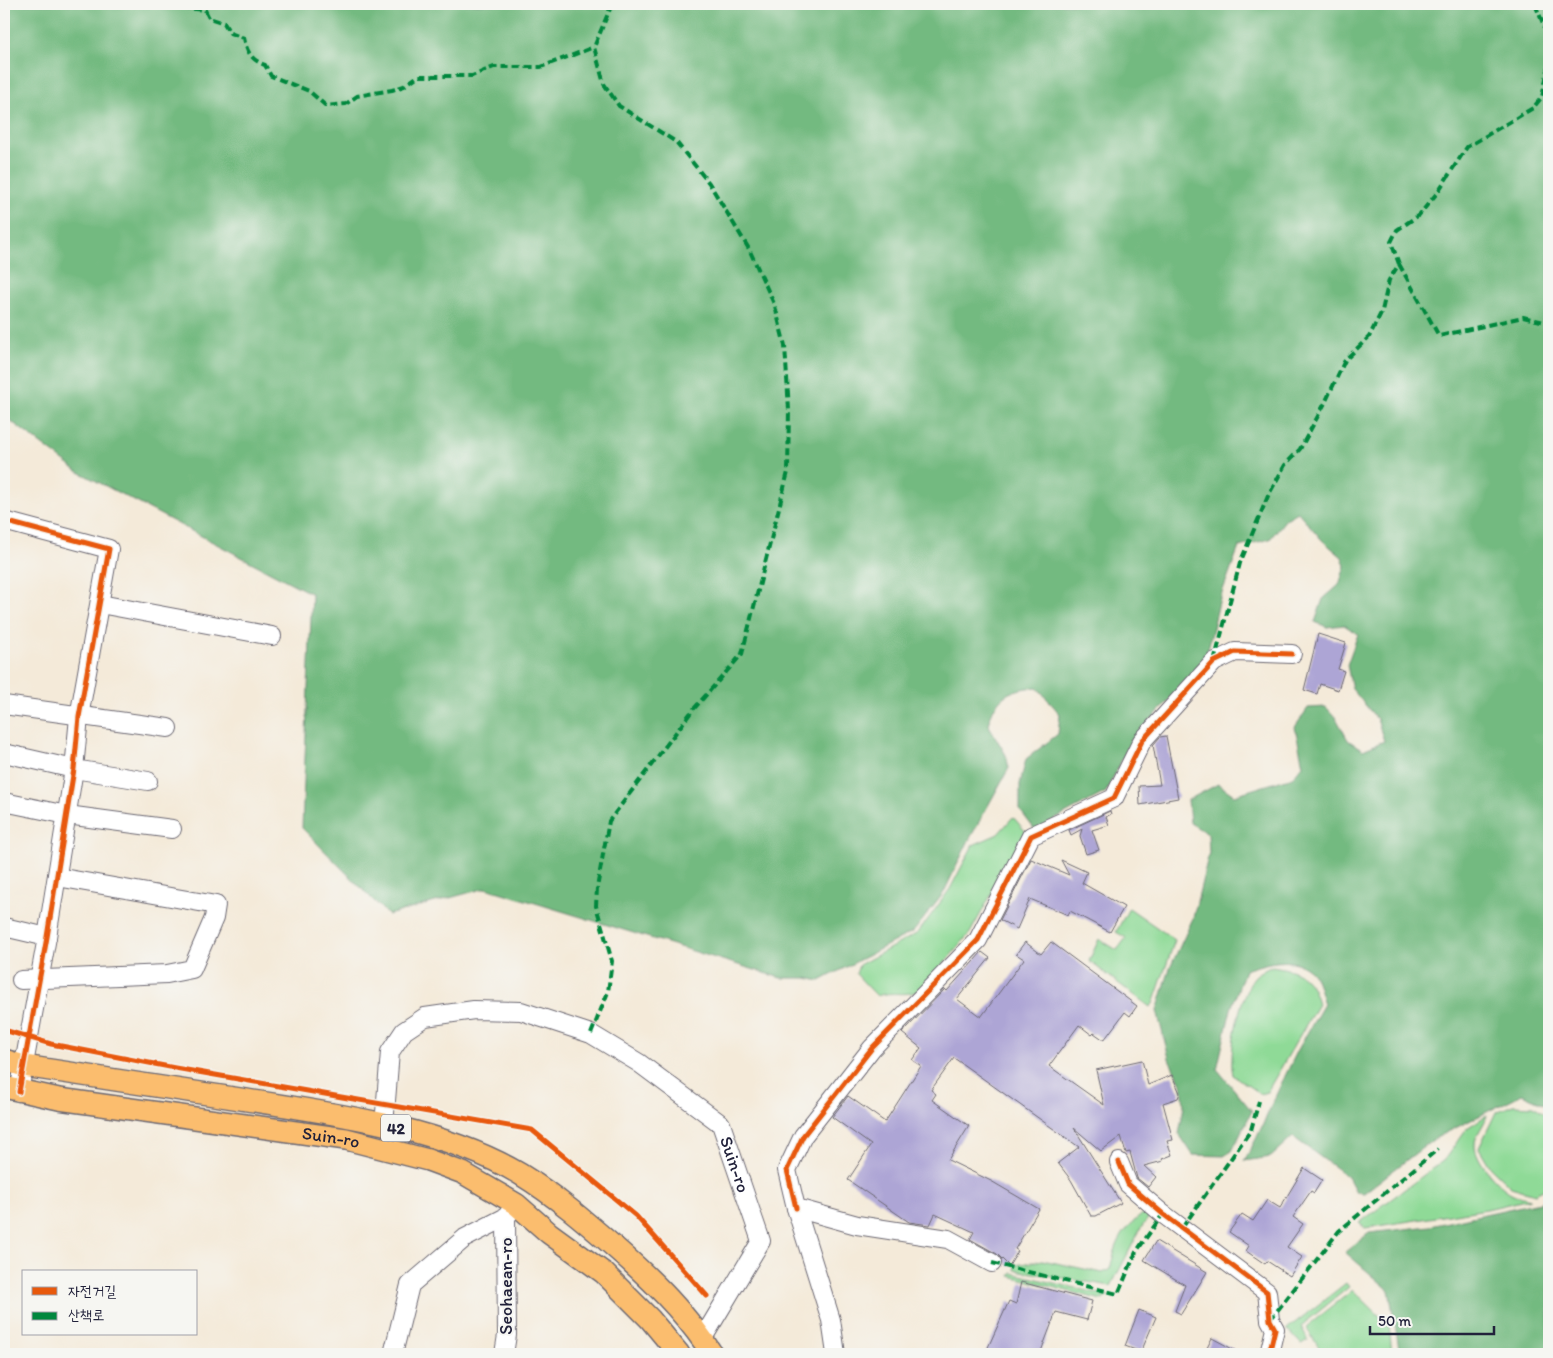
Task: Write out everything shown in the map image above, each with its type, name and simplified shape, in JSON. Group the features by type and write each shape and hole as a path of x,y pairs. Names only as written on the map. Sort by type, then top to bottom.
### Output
{"main road":[{"name":"Suin-ro","path":"4,1060 24,1066 301,1108 449,1141 520,1174 572,1210 648,1276 708,1346"},
{"name":"Suin-ro","path":"11,1089 59,1099 346,1139 428,1160 463,1173 511,1211 549,1233 604,1273 650,1319 679,1354"}],"street":[{"path":"4,521 108,548 100,604 79,717 74,769 40,979 24,1066 11,1089"},
{"path":"100,604 272,636"},
{"path":"836,1354 831,1320 796,1208 787,1170 803,1136 872,1048 978,940 1031,836 1114,798 1142,741 1214,662 1235,652 1292,654"},
{"path":"4,705 168,728"},
{"path":"4,753 74,769 148,781"},
{"path":"4,802 67,815 172,829"},
{"path":"22,980 167,974 192,968 214,918 216,905 57,877"},
{"path":"4,928 47,937"},
{"name":"Suin-ro","path":"384,1125 390,1052 404,1031 425,1017 474,1010 520,1011 591,1034 639,1063 721,1124 761,1241 708,1346"},
{"path":"1119,1162 1128,1184 1162,1214 1267,1292 1270,1320 1275,1329 1269,1354"},
{"path":"796,1208 857,1225 948,1239 992,1263"},
{"path":"393,1354 410,1285 465,1238 511,1211"},
{"name":"Seohaean-ro","path":"504,1354 507,1335 511,1211"}],"green space":[{"path":"4,4 1549,4 1549,1106 1522,1094 1434,1139 1364,1193 1356,1192 1348,1177 1293,1137 1271,1157 1244,1161 1297,1052 1324,1004 1315,977 1308,969 1300,964 1282,962 1245,970 1231,1009 1217,1069 1252,1111 1232,1151 1224,1156 1193,1155 1179,1134 1184,1106 1182,1085 1170,1062 1157,1011 1170,968 1193,918 1209,853 1208,834 1190,823 1188,800 1218,784 1234,795 1293,777 1303,765 1295,727 1308,708 1326,707 1336,718 1348,740 1363,750 1384,741 1377,719 1352,689 1347,665 1358,634 1344,625 1327,627 1315,622 1323,599 1339,585 1345,566 1342,557 1322,540 1298,512 1286,519 1270,539 1239,547 1220,598 1205,662 1132,740 1106,792 1035,830 1020,810 1020,784 1026,759 1058,734 1060,714 1037,687 1011,692 1005,696 995,707 988,724 1006,755 1009,768 969,840 943,894 914,931 820,981 806,978 781,978 486,888 388,915 302,828 312,594 77,471 4,416"},
{"path":"1013,817 1026,832 970,933 922,989 906,994 883,994 877,996 856,974 859,965 918,933 950,889 973,845 998,834"},
{"path":"1129,908 1175,940 1153,1004 1150,1007 1089,961 1099,939 1117,950 1126,938 1116,932"},
{"path":"1272,966 1297,972 1302,976 1312,987 1318,1004 1267,1092 1260,1094 1233,1075 1232,1053 1236,1024 1250,984 1255,976"},
{"path":"1513,1105 1534,1106 1549,1117 1549,1187 1535,1194 1511,1187 1491,1168 1479,1148 1496,1112"},
{"path":"1487,1115 1475,1140 1478,1157 1488,1172 1506,1190 1515,1195 1530,1199 1487,1209 1365,1228 1359,1223 1444,1160 1467,1128"},
{"path":"1549,1200 1549,1354 1400,1354 1389,1290 1345,1252 1369,1233 1430,1226"},
{"path":"1144,1213 1149,1217 1141,1228 1111,1286 1015,1270 1016,1265 1042,1260 1103,1273 1110,1269 1115,1251 1125,1231"},
{"path":"1012,1273 1109,1296 1102,1300 1010,1276"},
{"path":"1346,1283 1349,1287 1301,1326 1308,1340 1301,1344 1287,1329"},
{"path":"1353,1290 1389,1325 1392,1354 1323,1354 1306,1327"}],"building":[{"path":"1318,634 1346,643 1338,669 1344,671 1338,690 1320,684 1317,694 1304,690"},
{"path":"1166,736 1178,798 1140,805 1139,786 1160,785 1153,745 1160,737"},
{"path":"1110,811 1111,814 1106,817 1109,825 1092,830 1099,850 1086,854 1080,836 1082,829 1071,835 1069,830"},
{"path":"1031,859 1069,875 1061,860 1087,872 1082,883 1124,907 1110,932 1070,911 1068,915 1030,899 1017,929 1000,920"},
{"path":"1025,942 1041,954 1051,942 1137,1006 1130,1016 1125,1012 1104,1040 1094,1033 1092,1035 1079,1025 1049,1066 1104,1105 1096,1070 1142,1060 1148,1085 1172,1075 1180,1093 1178,1098 1163,1103 1173,1140 1167,1141 1172,1155 1162,1159 1163,1161 1144,1166 1156,1177 1148,1187 1137,1178 1130,1152 1126,1153 1121,1136 1101,1151 1074,1128 1121,1203 1096,1216 1091,1216 1071,1180 1058,1163 1079,1147 954,1058 931,1090 936,1094 932,1100 969,1126 948,1160 991,1181 1039,1209 1015,1249 1018,1251 1009,1266 997,1254 970,1239 974,1232 935,1214 930,1225 909,1222 848,1180 871,1145 832,1117 848,1096 885,1122 921,1066 912,1060 921,1048 902,1033 945,989 947,991 982,952 990,958 957,999 981,1017 1024,959 1016,954"},
{"path":"1304,1168 1322,1180 1314,1193 1311,1191 1293,1217 1303,1224 1287,1247 1302,1257 1290,1276 1267,1261 1265,1264 1246,1251 1249,1246 1229,1232 1242,1214 1253,1221 1267,1200 1280,1208"},
{"path":"1156,1241 1207,1272 1181,1314 1175,1311 1185,1285 1144,1260"},
{"path":"1021,1282 1092,1301 1087,1320 1056,1312 1040,1354 985,1354 1009,1301 1016,1304"},
{"path":"1139,1310 1156,1317 1141,1352 1125,1346"},
{"path":"1212,1338 1242,1354 1204,1354"}],"marked path":[{"path":"183,4 186,8 205,10 209,18 224,23 230,33 244,38 250,55 256,61 265,65 271,76 309,91 326,106 346,104 357,96 392,90 404,86 418,76 472,76 494,67 541,67 594,47"},
{"path":"591,1034 608,992 612,961 596,906 597,888 609,821 692,711 742,654 788,472 789,410 785,346 775,306 749,249 709,183 676,142 619,106 604,84 594,47 612,4"},
{"path":"1535,4 1547,33 1549,59"},
{"path":"1214,662 1240,563 1268,496 1285,465 1300,449 1325,403 1345,360 1369,337 1382,311 1389,280 1399,264 1391,242 1397,230 1419,215 1437,193 1467,147 1533,108 1542,97 1549,65"},
{"path":"1399,264 1439,336 1523,317 1549,323"},
{"path":"1182,1228 1251,1130 1259,1101"},
{"path":"1270,1320 1339,1231 1438,1149"},
{"path":"992,1263 1118,1294 1136,1252 1163,1214"}],"cycle path":[{"path":"4,521 109,549 79,717 74,769 47,937 19,1092"},
{"path":"796,1208 787,1170 803,1136 872,1048 978,940 1031,836 1114,798 1142,741 1214,662 1235,652 1292,654"},
{"path":"4,1030 51,1044 175,1068 532,1130 636,1216 707,1296"},
{"path":"1119,1162 1128,1184 1163,1214 1267,1292 1270,1320 1275,1329 1269,1354"}]}
